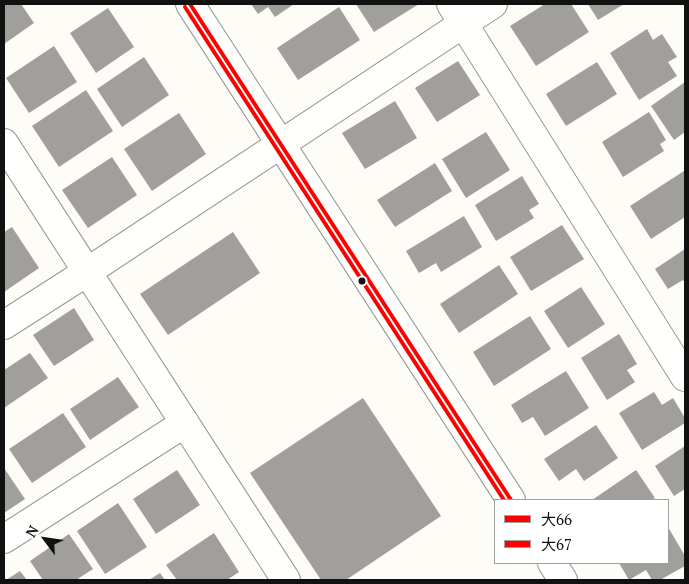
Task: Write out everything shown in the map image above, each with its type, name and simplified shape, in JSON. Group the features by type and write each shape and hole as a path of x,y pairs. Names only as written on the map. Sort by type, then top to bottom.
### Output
{"street":[{"path":"190,4 511,499"},
{"path":"4,325 281,145 457,14 494,4"},
{"path":"457,14 685,377"},
{"path":"4,143 286,580"},
{"path":"4,539 185,423"},
{"path":"553,564 563,580"}],"building":[{"path":"4,4 21,4 34,23 4,44"},
{"path":"251,4 294,4 275,17 268,7 258,14"},
{"path":"356,4 419,4 374,32"},
{"path":"545,4 571,4 589,32 536,66 510,26"},
{"path":"588,4 624,4 598,20"},
{"path":"339,7 360,40 298,80 277,48"},
{"path":"108,8 134,47 96,73 70,33"},
{"path":"647,29 653,40 662,34 677,57 668,62 677,76 639,100 610,53"},
{"path":"54,46 77,82 29,113 6,78"},
{"path":"144,57 169,95 122,127 97,89"},
{"path":"458,61 480,95 437,122 415,88"},
{"path":"597,62 617,94 566,126 546,94"},
{"path":"685,82 685,132 674,140 651,106"},
{"path":"86,90 113,131 59,167 32,126"},
{"path":"395,101 417,138 365,169 342,133"},
{"path":"649,112 666,140 660,144 664,151 623,177 602,142"},
{"path":"179,113 206,154 152,191 124,149"},
{"path":"486,132 510,170 466,198 442,159"},
{"path":"112,157 137,195 88,228 62,190"},
{"path":"435,163 452,191 395,227 377,200"},
{"path":"684,171 685,217 651,239 630,206"},
{"path":"522,176 539,204 529,210 534,218 496,241 475,205"},
{"path":"464,216 482,247 441,272 436,263 419,273 406,251"},
{"path":"562,225 584,259 531,291 510,257"},
{"path":"12,227 39,268 4,292 4,232"},
{"path":"233,232 260,273 168,335 140,294"},
{"path":"685,249 685,283 683,280 668,289 655,269"},
{"path":"499,265 518,294 459,333 440,304"},
{"path":"581,287 605,324 568,348 544,311"},
{"path":"74,308 94,340 54,366 33,335"},
{"path":"530,316 551,349 494,386 473,352"},
{"path":"619,334 637,364 627,370 635,382 607,400 581,358"},
{"path":"30,353 48,378 4,408 4,370"},
{"path":"566,371 589,408 545,436 533,417 522,423 511,405"},
{"path":"118,377 139,407 90,440 70,409"},
{"path":"654,392 662,405 673,398 685,418 685,423 642,450 619,413"},
{"path":"363,398 441,516 346,580 321,580 250,473"},
{"path":"63,413 86,447 32,483 9,449"},
{"path":"596,425 618,458 584,481 576,469 559,481 544,459"},
{"path":"685,446 685,489 674,496 655,466"},
{"path":"4,468 25,499 4,513"},
{"path":"177,470 200,505 156,534 133,499"},
{"path":"636,470 655,498 654,499 593,499"},
{"path":"118,503 147,547 105,574 77,531"},
{"path":"669,529 685,556 685,566 660,580 652,580 646,570 629,580 620,564 669,564"},
{"path":"214,533 239,572 227,580 177,580 166,565"},
{"path":"69,534 93,569 76,580 43,580 30,561"},
{"path":"20,571 27,580 6,580"},
{"path":"160,573 165,580 149,580"}],"transit line":[{"name":"大66","path":"190,4 510,499"},
{"name":"大67","path":"185,7 503,499"}]}
